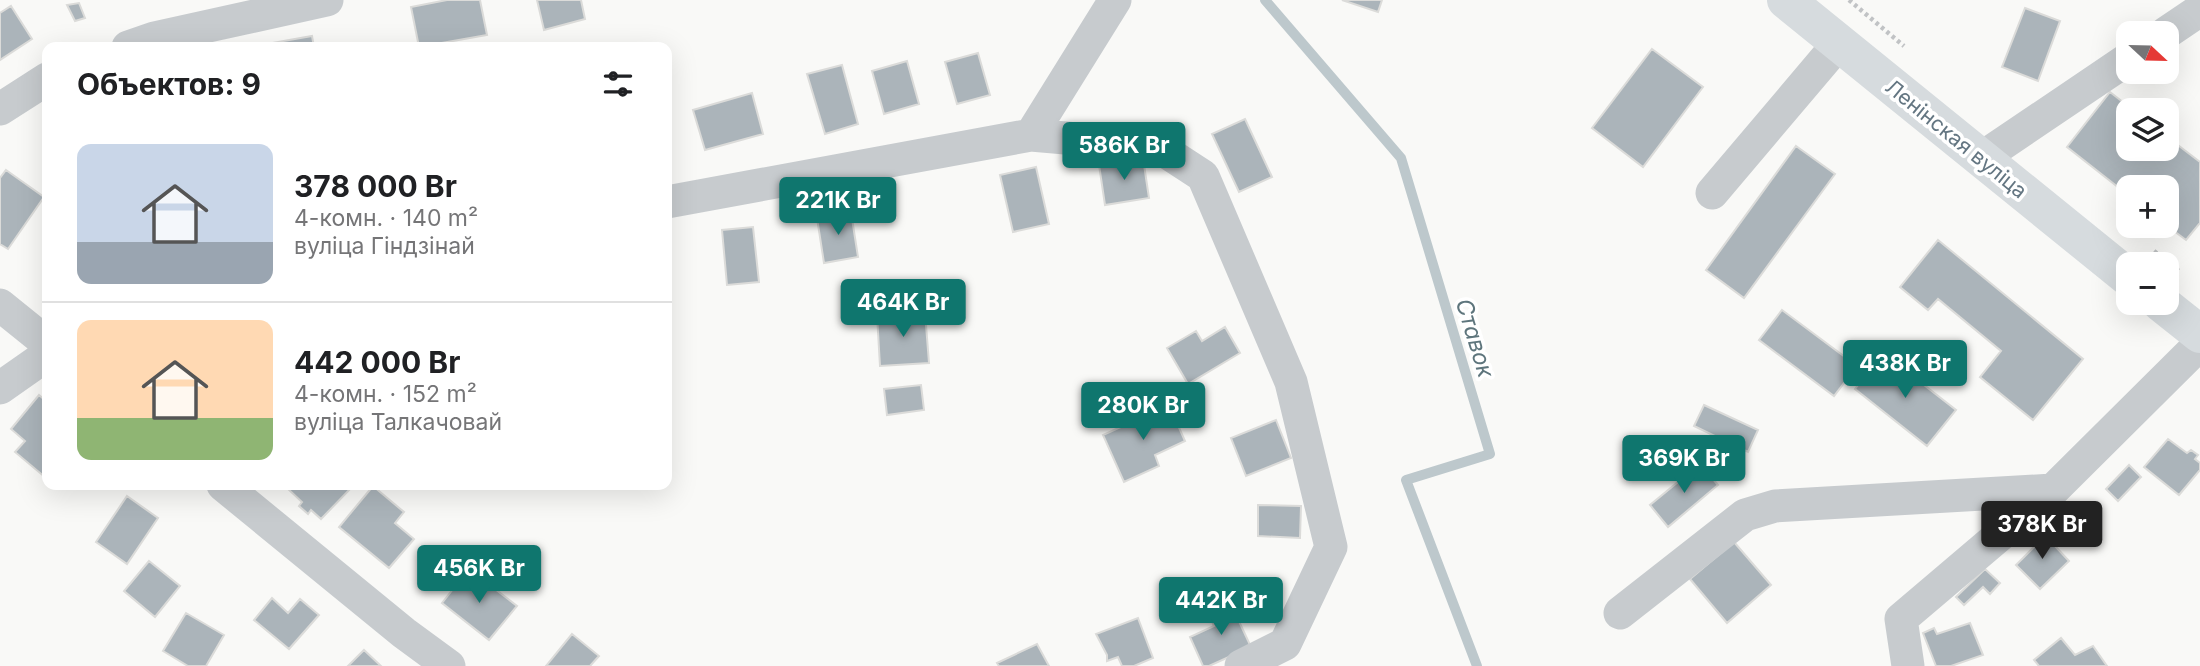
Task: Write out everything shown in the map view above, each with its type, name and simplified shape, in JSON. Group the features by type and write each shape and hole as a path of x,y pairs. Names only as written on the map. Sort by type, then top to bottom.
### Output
{"main road":[{"name":"Ленінская вуліца","path":"1786,0 2116,267"},
{"path":"2176,315 2200,334"}],"street":[{"path":"142,42 327,0"},
{"path":"1031,135 1115,0"},
{"path":"2179,24 2200,10"},
{"path":"1712,193 1839,43"},
{"path":"1980,159 2116,67"},
{"path":"0,109 42,82"},
{"path":"672,201 1031,135 1157,146 1203,176 1291,382 1331,547 1285,644 1241,666"},
{"path":"0,305 42,339"},
{"path":"1908,666 1901,619 2053,490 2200,344"},
{"path":"0,388 42,359"},
{"path":"229,490 404,633 449,666"},
{"path":"1620,613 1745,515 1775,506 2053,490"}],"building":[{"path":"447,0 480,0 487,35 447,42 418,42 411,7"},
{"path":"537,0 581,0 585,19 544,30"},
{"path":"1342,0 1382,0 1378,12"},
{"path":"79,3 85,18 75,21 67,5"},
{"path":"11,6 32,39 0,60 0,13"},
{"path":"2025,8 2060,21 2038,81 2002,67"},
{"path":"312,36 313,42 278,42"},
{"path":"1652,49 1703,87 1643,167 1592,128"},
{"path":"978,53 990,95 957,104 945,62"},
{"path":"907,61 919,104 884,114 872,71"},
{"path":"842,65 858,124 825,134 807,74"},
{"path":"2110,92 2118,98 2116,161 2179,161 2179,146 2200,162 2200,223 2186,240 2179,235 2179,175 2116,175 2116,186 2067,147"},
{"path":"752,93 763,134 705,150 693,110"},
{"path":"1245,119 1272,177 1239,192 1212,134"},
{"path":"1796,146 1835,174 1744,298 1706,270"},
{"path":"1143,158 1149,198 1105,205 1099,165"},
{"path":"1036,167 1049,224 1013,232 1000,175"},
{"path":"6,170 42,196 42,200 8,249 0,244 0,178"},
{"path":"851,212 858,257 824,263 817,218"},
{"path":"753,227 759,282 727,285 722,230"},
{"path":"1938,240 2083,359 2033,420 1980,377 2001,351 1938,299 1928,310 1900,287"},
{"path":"1782,310 1857,366 1834,396 1759,340"},
{"path":"925,312 929,363 880,366 877,315"},
{"path":"1225,327 1240,353 1188,384 1167,348 1196,331 1202,341"},
{"path":"1883,353 1956,410 1927,446 1855,389"},
{"path":"921,385 924,410 887,415 884,389"},
{"path":"39,395 42,398 42,475 15,452 25,441 11,429"},
{"path":"1169,405 1185,441 1155,455 1159,466 1124,482 1103,435"},
{"path":"1704,405 1758,430 1748,452 1694,426"},
{"path":"1276,420 1291,458 1246,476 1231,438"},
{"path":"2168,439 2187,453 2191,450 2198,455 2195,459 2200,463 2200,470 2179,495 2144,467"},
{"path":"1700,464 1718,485 1668,527 1650,505"},
{"path":"2129,465 2141,477 2118,501 2106,489"},
{"path":"289,490 349,490 321,519 311,510 308,514 299,506 302,502"},
{"path":"370,490 378,490 404,512 395,523 414,539 389,568 339,527"},
{"path":"127,496 158,518 127,564 96,542"},
{"path":"1258,505 1301,506 1300,538 1258,536"},
{"path":"2040,530 2069,561 2040,589 2016,565 2039,542 2034,535"},
{"path":"1734,542 1771,585 1727,623 1690,579"},
{"path":"149,561 180,586 155,617 124,591"},
{"path":"469,569 517,606 489,640 442,603"},
{"path":"1985,569 2000,583 1990,594 1983,587 1964,605 1956,597"},
{"path":"272,598 288,613 300,599 319,615 289,649 254,620"},
{"path":"1230,602 1251,647 1209,666 1203,666 1190,637 1214,626 1208,612"},
{"path":"186,613 224,635 206,666 188,666 163,651"},
{"path":"1138,618 1153,658 1134,666 1122,666 1118,657 1107,661 1107,655 1096,634"},
{"path":"1970,623 1983,655 1951,666 1936,666 1923,633 1934,628 1937,634"},
{"path":"572,634 599,656 590,666 546,666"},
{"path":"2061,638 2075,655 2093,646 2107,666 2039,666 2034,660"},
{"path":"1037,644 1049,666 999,666 997,663"},
{"path":"364,650 381,666 348,666"}],"waterway":[{"name":"Ставок","path":"1265,0 1401,158 1490,454 1406,480 1477,666"}]}
